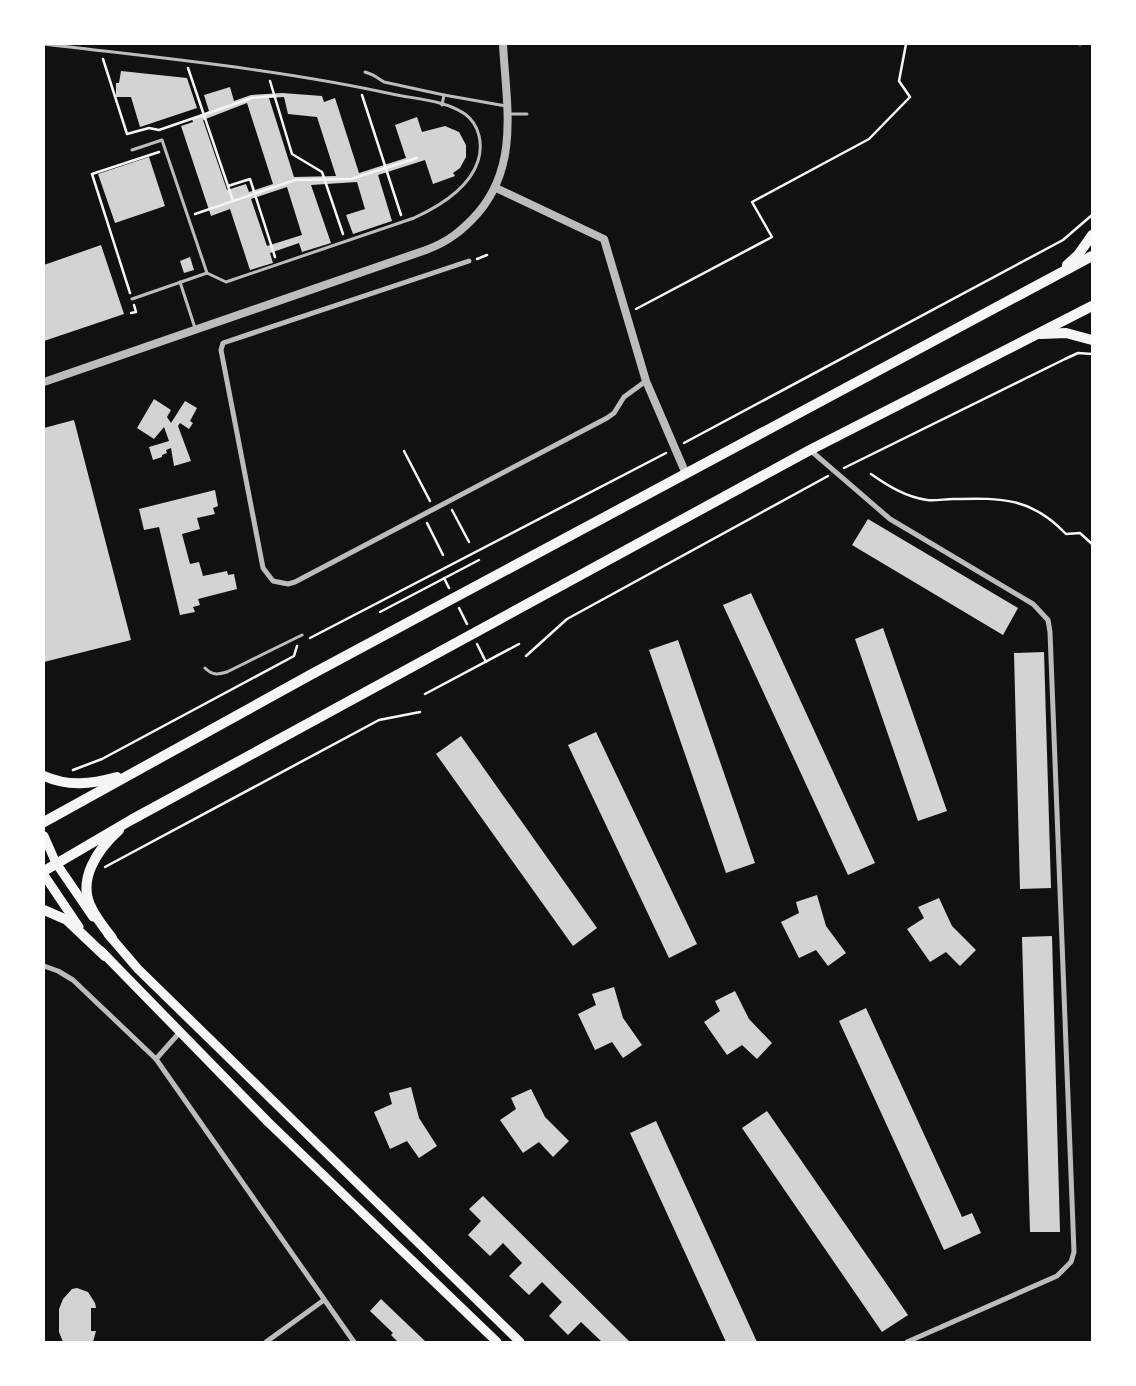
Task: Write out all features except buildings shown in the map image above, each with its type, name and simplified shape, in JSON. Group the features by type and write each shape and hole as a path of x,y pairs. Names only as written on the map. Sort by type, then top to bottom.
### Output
{"main road":[{"path":"1055,276 1078,255 1092,235"},
{"path":"44,822 1092,256"},
{"path":"44,870 131,820 810,450 1092,306"},
{"path":"1037,334 1066,333 1092,340"},
{"path":"44,776 68,784 82,784 130,774"},
{"path":"112,938 91,909 87,896 87,877 93,862 101,850 112,836 131,820"},
{"path":"44,836 56,863 73,891 138,969 520,1342"},
{"path":"44,875 84,933 105,956"},
{"path":"44,910 67,920 105,956 268,1122 497,1342"}],"street":[{"path":"44,382 441,244 465,228 496,188 506,148 507,114 503,44"},
{"path":"496,188 604,239 646,381 686,474"},
{"path":"468,261 226,341 221,347 263,568 273,581 280,583 295,582 607,418 624,397 646,381"},
{"path":"810,450 890,519 1033,604 1048,620 1050,632 1074,1252 1071,1262 1057,1276 907,1342"},
{"path":"44,966 58,971 73,980 156,1059 354,1342"},
{"path":"156,1059 180,1032"},
{"path":"266,1342 324,1300"}],"lane":[{"path":"44,44 268,72 359,87 442,105 465,114 477,128 481,152 476,167 461,186 432,210 403,222 226,282 206,273 132,299"},
{"path":"365,72 374,75 384,82 506,106"},
{"path":"442,105 444,95"},
{"path":"507,114 527,114"},
{"path":"132,150 162,140 206,273"},
{"path":"180,282 196,329"},
{"path":"205,668 210,673 227,672 302,635"}],"path":[{"path":"636,309 772,237 752,202 869,139 910,97 899,81 906,44"},
{"path":"100,51 127,134 149,128 159,130 252,98 275,96"},
{"path":"186,62 233,201"},
{"path":"268,72 292,154 322,172 346,241"},
{"path":"359,87 403,222"},
{"path":"131,313 136,312 92,174 165,150"},
{"path":"188,216 295,180 351,179 417,158"},
{"path":"228,186 250,179 278,264"},
{"path":"682,444 1063,240 1092,215"},
{"path":"850,464 1078,353 1092,354"},
{"path":"404,451 434,509"},
{"path":"308,639 665,454"},
{"path":"871,474 898,491 928,500 993,498 1021,502 1034,508 1066,534 1080,533 1092,544"},
{"path":"526,656 567,619 819,481"},
{"path":"448,502 469,542"},
{"path":"422,515 443,555"},
{"path":"380,612 479,560"},
{"path":"444,578 452,595"},
{"path":"456,603 469,628"},
{"path":"473,637 486,662"},
{"path":"425,694 520,644"},
{"path":"69,771 102,759 294,656 298,645"},
{"path":"100,873 114,860 379,720 420,712"}]}
